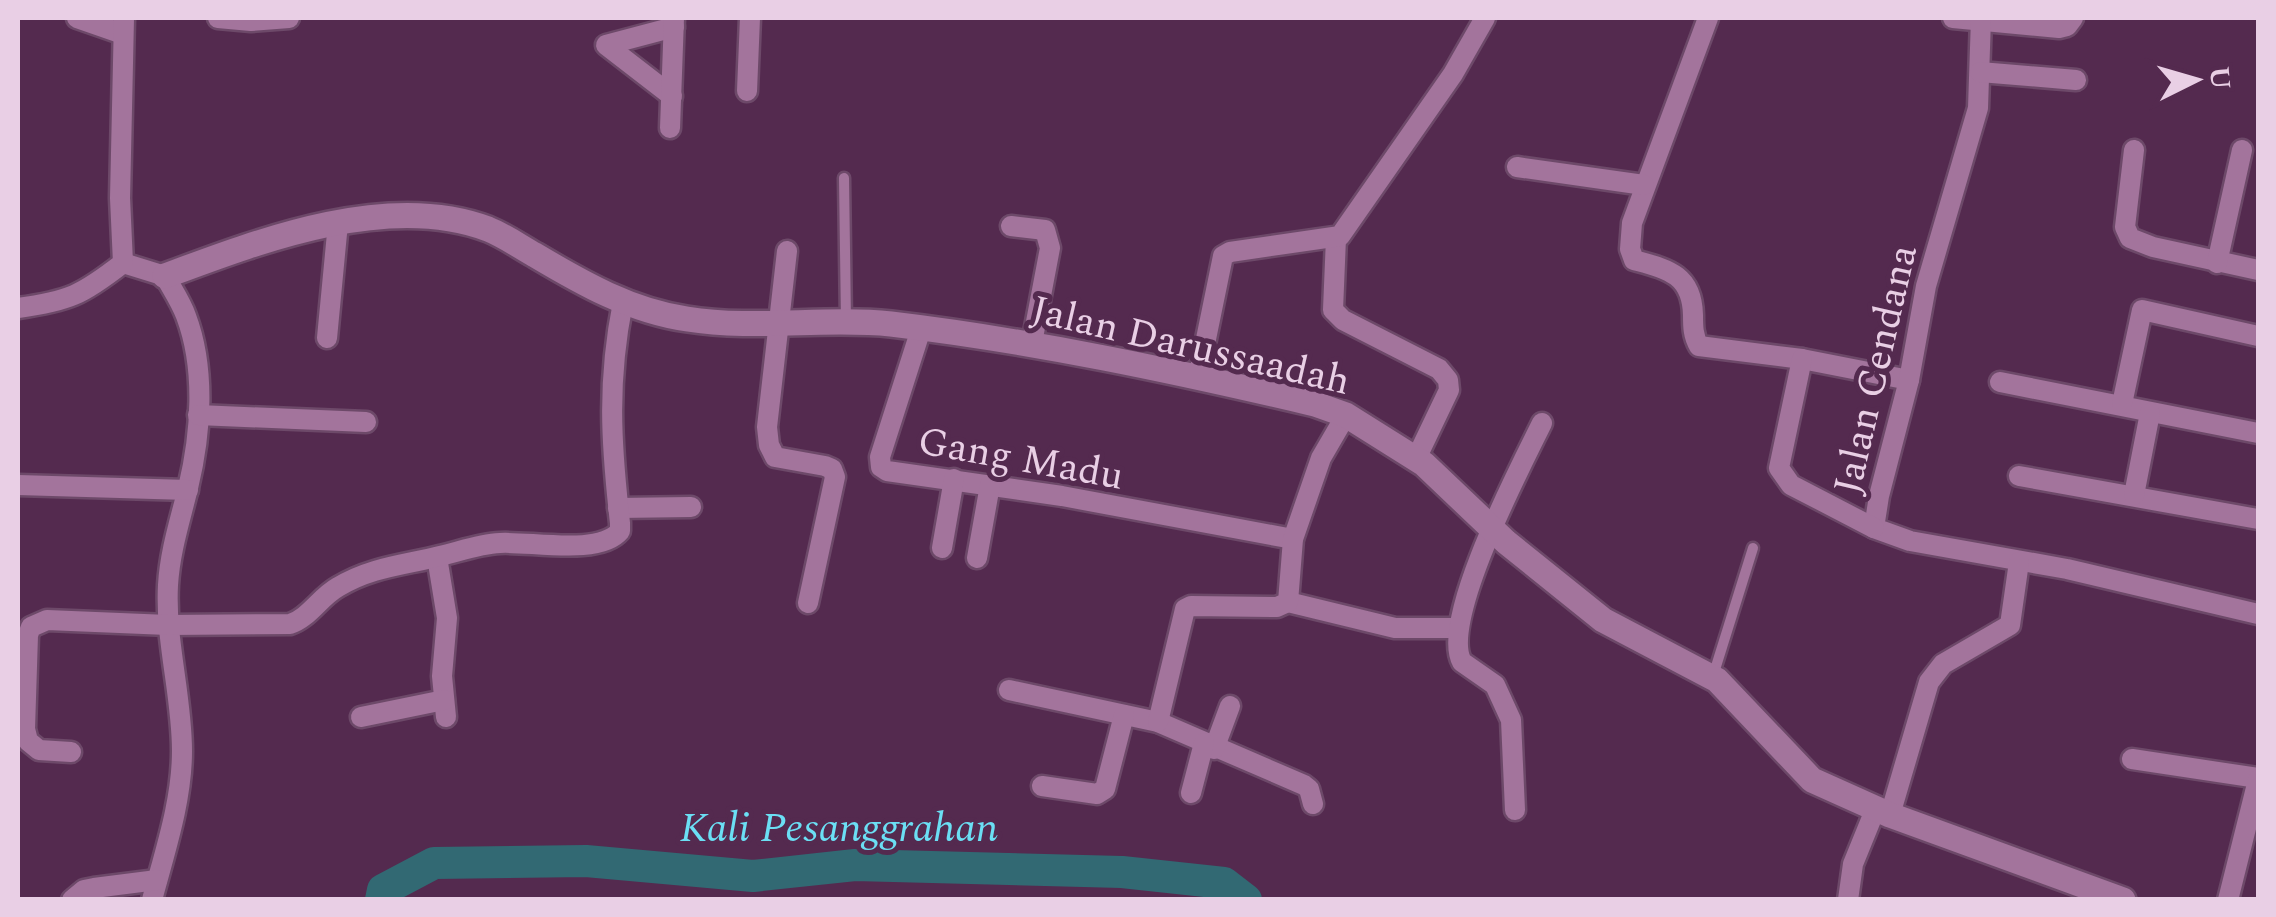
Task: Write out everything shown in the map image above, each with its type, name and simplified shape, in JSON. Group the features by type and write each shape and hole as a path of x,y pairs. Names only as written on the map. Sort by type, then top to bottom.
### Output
{"street":[{"path":"77,18 123,26 123,263"},
{"path":"218,18 288,18"},
{"path":"747,91 750,18"},
{"path":"1198,378 1223,256 1336,238 1345,230 1453,74 1485,18"},
{"path":"1708,18 1632,223 1630,250 1634,260 1670,270 1687,286 1693,298 1699,346 1802,359 1909,380"},
{"path":"1954,18 2059,28 2074,18"},
{"name":"Jalan Cendana","path":"1980,20 1974,126 1926,286 1909,380 1874,528 1910,541 2066,569 2258,614"},
{"path":"670,128 672,96 674,22 606,44 672,96"},
{"path":"1980,72 2076,80"},
{"path":"2134,150 2126,234 2154,248 2258,270"},
{"path":"2217,262 2242,150"},
{"path":"1517,167 1644,185"},
{"name":"Jalan Darussaadah","path":"164,276 244,247 338,223 416,218 487,229 646,311 686,319 920,328 1032,344 1315,404 1346,414 1416,458 1446,481 1491,528 1603,620 1712,678 1729,691 1812,780 1882,812 2123,900"},
{"path":"327,338 338,223"},
{"path":"1011,226 1038,228 1048,236 1050,248 1032,344"},
{"path":"1336,238 1333,310 1343,320 1439,369 1448,380 1448,390 1416,458"},
{"path":"788,251 767,427 769,445 775,457 825,466 835,477 808,603"},
{"path":"72,900 84,890 154,890 182,770 182,734 168,625 171,557 188,490 198,415 192,336 185,312 164,276 123,263"},
{"path":"18,308 64,302 123,263"},
{"path":"70,752 40,750 28,741 28,635 32,627 47,620 168,625 290,624 299,621 325,595 366,572 472,546 503,542 551,546 615,536 620,530 611,395 623,302"},
{"path":"2122,404 2142,310 2258,336"},
{"name":"Gang Madu","path":"920,328 880,457 881,466 888,470 1293,539"},
{"path":"1802,359 1779,468 1792,485 1874,528"},
{"path":"2000,382 2258,433"},
{"path":"2134,495 2150,413"},
{"path":"1288,602 1293,539 1321,458 1346,414"},
{"path":"198,415 366,422"},
{"path":"1515,810 1511,720 1495,684 1462,662 1458,655 1458,628 1491,528 1542,423"},
{"path":"2018,476 2258,519"},
{"path":"942,548 954,479"},
{"path":"18,485 188,490"},
{"path":"977,558 990,485"},
{"path":"618,508 691,507"},
{"path":"361,717 445,709 447,618 437,557"},
{"path":"1848,900 1853,864 1882,812 1929,682 1942,664 2010,625 2018,562"},
{"path":"1158,722 1184,609 1192,606 1277,606 1288,602 1395,628 1458,628"},
{"path":"1009,690 1158,722 1304,785 1313,804"},
{"path":"1191,792 1230,706"},
{"path":"1042,786 1097,794 1106,790 1124,715"},
{"path":"2132,759 2258,779 2228,900"}],"lane":[{"path":"844,178 846,323"},
{"path":"1712,678 1753,548"}],"waterway":[{"name":"Kali Pesanggrahan","path":"381,900 383,890 434,863 586,861 753,876 855,865 1122,872 1224,883 1246,900"}]}
